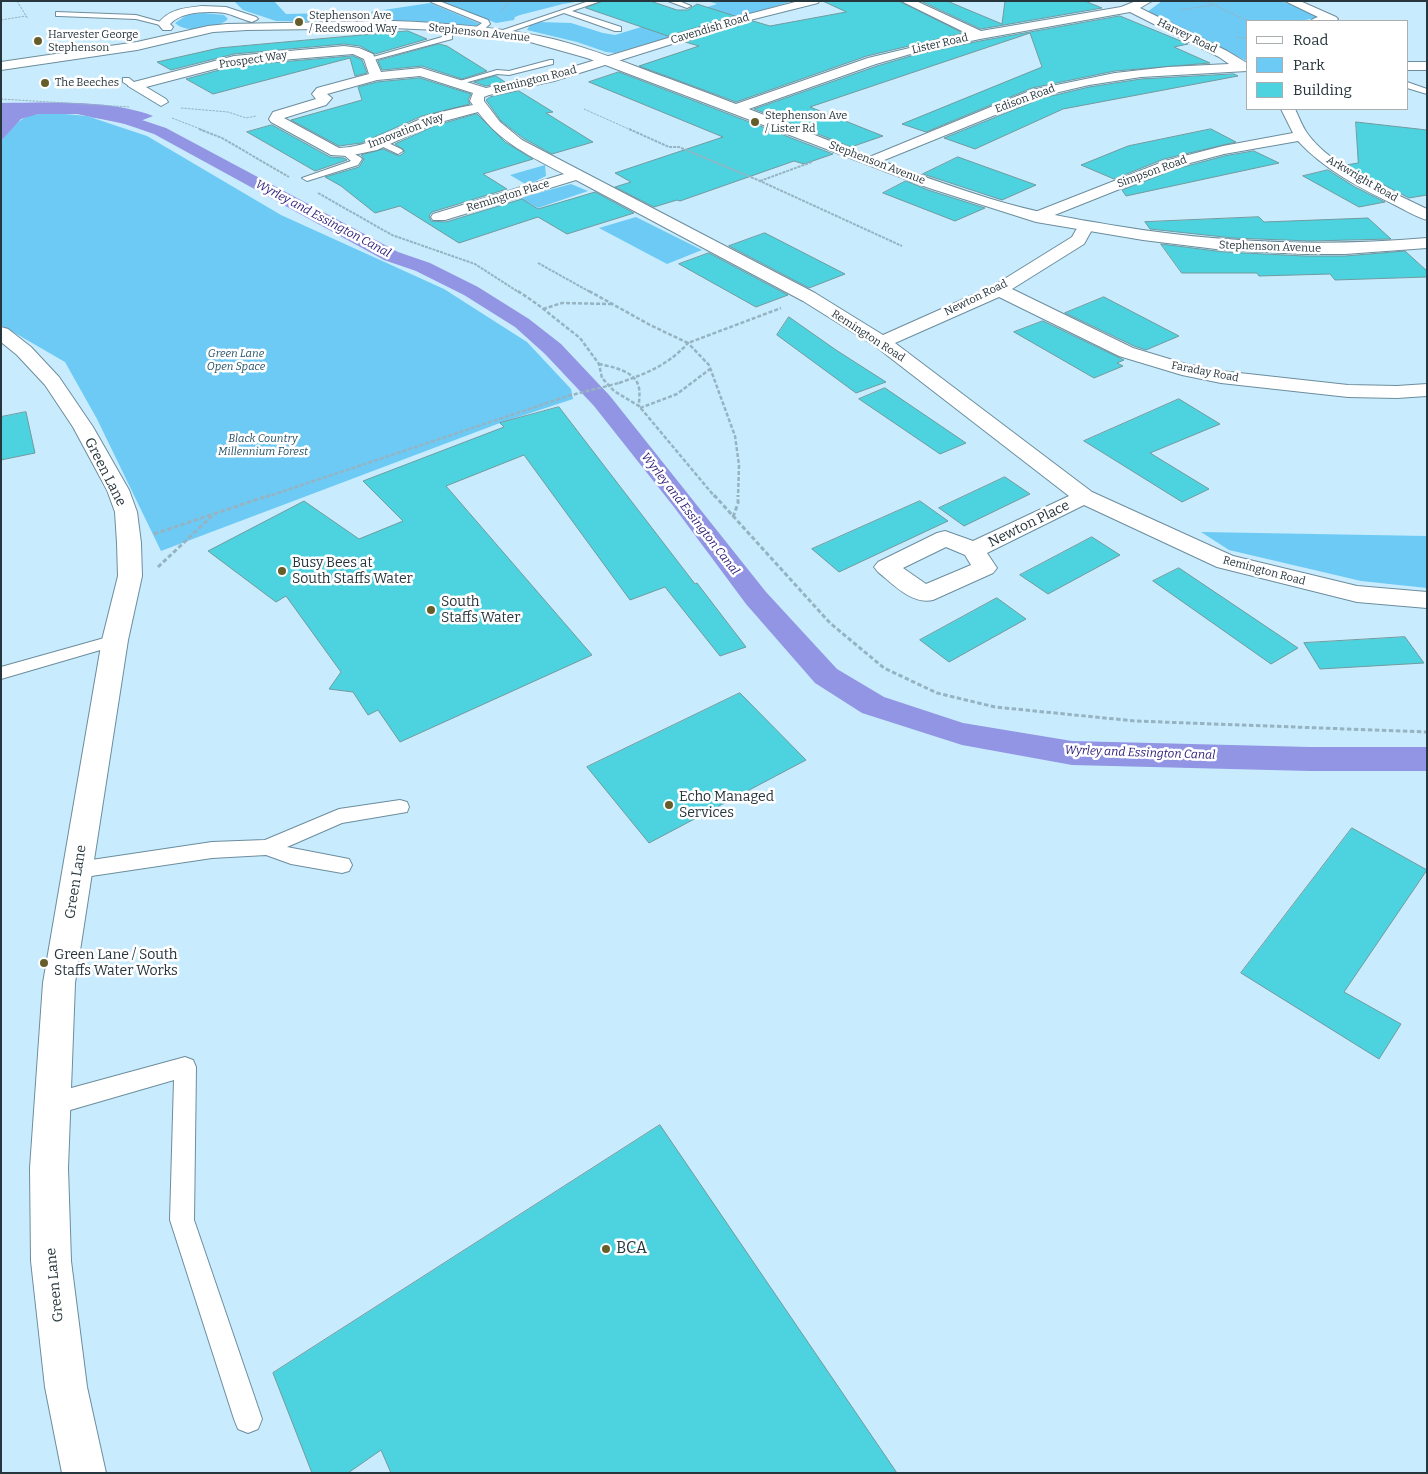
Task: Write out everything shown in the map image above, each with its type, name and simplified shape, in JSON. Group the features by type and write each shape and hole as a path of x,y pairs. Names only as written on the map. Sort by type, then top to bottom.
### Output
{"main road":[{"name":"Stephenson Avenue","path":"105,50 154,37 165,31 165,26 170,17 215,1"},
{"name":"Cavendish Road","path":"608,61 738,20 814,1"},
{"path":"906,1 980,35"},
{"name":"Lister Road","path":"738,108 872,61 912,50 980,35 1131,8 1147,1"},
{"path":"1290,1 1332,19 1324,20"},
{"name":"Stephenson Avenue","path":"184,12 228,8 258,21 308,26"},
{"path":"165,26 183,31 212,29 235,22 238,15 228,8"},
{"name":"Harvey Road","path":"1131,8 1223,54 1244,67"},
{"name":"Stephenson Avenue","path":"1,66 137,46 212,29 252,26 417,26 478,30 554,43 608,61 738,108 872,162 954,192 1036,217 1194,243 1279,249 1338,249 1427,243"},
{"name":"Prospect Way","path":"161,102 130,83 234,60 344,50 355,51 370,60"},
{"path":"370,60 376,76"},
{"name":"Remington Road","path":"608,61 483,100 495,125 517,143 809,298 882,342 1084,497 1225,562 1357,594 1427,600"},
{"path":"1408,66 1427,66"},
{"name":"Edison Road","path":"872,162 1037,93 1063,86 1167,70 1244,67"},
{"path":"347,153 336,152 276,119 278,115 322,102 325,98 319,94 322,91 376,76 421,72 457,83 483,100"},
{"name":"Innovation Way","path":"347,153 382,143 483,100"},
{"name":"Arkwright Road","path":"1289,110 1302,136 1321,155 1348,174 1427,215"},
{"name":"Simpson Road","path":"1036,217 1170,164 1223,150 1302,136"},
{"name":"Remington Place","path":"439,217 576,175"},
{"name":"Newton Road","path":"882,342 999,290 1078,240 1086,226"},
{"name":"Faraday Road","path":"999,290 1126,352 1182,369 1222,377 1348,391 1397,392 1427,390"},
{"name":"Green Lane","path":"1,333 24,351 52,381 83,427 118,490 126,512 129,543 130,576 115,640 59,983 49,1168 51,1261 66,1387 84,1473"},
{"name":"Newton Place","path":"974,550 1084,497"}],"lane":[{"path":"498,33 598,1"},
{"path":"671,1 686,6"},
{"path":"435,2 485,22 486,24 478,30"},
{"path":"564,11 618,29"},
{"path":"60,14 136,17 184,12"},
{"path":"64,22 88,14"},
{"path":"136,17 165,26"},
{"path":"370,60 449,37"},
{"path":"457,83 497,72 510,73 550,62"},
{"path":"1408,85 1427,92"},
{"path":"382,143 398,151"},
{"path":"307,178 354,163 357,158 347,153"},
{"path":"1,673 115,640"},
{"path":"78,870 212,850 267,847 339,816 400,807"},
{"path":"267,847 291,856 342,865"},
{"path":"53,1104 185,1067 182,1220 248,1420"}],"path":[{"path":"17,1 28,19"},
{"path":"1206,1 1246,20"},
{"path":"1,20 25,15"},
{"path":"1,100 134,108"},
{"path":"161,102 166,107 228,112 246,118 257,116 276,119"},
{"path":"584,109 669,146 679,147 760,181 902,246"},
{"path":"171,117 222,138 290,177"},
{"path":"760,181 843,150"},
{"path":"316,192 392,235 475,264 543,309 580,338 599,364 602,378 614,391 639,407 733,517 830,623 884,668 937,693 996,707 1135,721 1427,732"},
{"path":"538,263 688,343 710,369 735,436 738,455 738,503 733,517"},
{"path":"129,543 216,512 568,396 619,383 655,370 676,356 688,343 809,298"},
{"path":"543,309 562,303 613,304"},
{"path":"599,364 621,370 632,377 638,385 639,407"},
{"path":"639,407 677,394 710,369"},
{"path":"130,576 156,570 216,512"}],"green space":[{"path":"234,1 274,1 286,14 370,12 430,3 483,25 478,27 410,22 276,21 243,10"},
{"path":"440,1 582,1 520,15 515,17 514,20 496,23"},
{"path":"708,1 793,1 615,53 527,30 530,25 539,22 571,23 615,35 717,4"},
{"path":"1162,1 1281,1 1323,17 1305,20 1246,20 1246,61 1147,12"},
{"path":"203,13 224,15 228,19 217,25 202,29 186,28 175,23 187,15"},
{"name":"Green Lane Open Space","path":"54,113 87,116 147,136 281,215 444,289 527,342 571,389 573,399 500,423 161,551 97,419 65,362 1,325 1,141 18,122 28,116"},
{"path":"545,165 546,176 527,185 510,175"},
{"path":"571,184 588,191 538,208 520,198"},
{"path":"636,217 702,250 667,264 599,228"},
{"path":"1201,532 1427,536 1427,588 1361,581 1229,550"}],"shaded area":[{"path":"1,103 98,104 153,116 130,125 77,114 38,114 21,119 1,141"}],"building":[{"path":"603,1 650,1 677,10 688,10 697,4 735,16 668,36 586,8"},
{"path":"823,1 899,1 963,33 867,56 736,102 639,66 699,46 685,42 753,21 770,26 846,12"},
{"path":"921,1 947,1 1002,24 1005,1 1085,1 1102,8 981,29"},
{"path":"1120,16 1188,44 1174,47 1210,63 1115,71 1032,88 926,132 902,124 1042,67 1030,33 810,107 883,136 851,147 754,109 914,55 980,41"},
{"path":"408,31 427,39 375,54 360,46 344,44 234,54 171,70 157,62 219,48"},
{"path":"439,44 447,46 487,71 462,79 422,66 382,70 378,61"},
{"path":"353,56 362,60 367,73 355,76 350,58 213,94 186,79 234,66"},
{"path":"619,72 833,154 804,164 794,161 680,201 677,200 654,207 615,187 631,182 615,173 723,137 589,82"},
{"path":"1234,74 1238,76 1063,109 975,149 944,138 1043,98 1089,87 1141,79"},
{"path":"496,76 505,82 486,86 474,82"},
{"path":"420,78 471,94 468,100 470,104 422,116 361,143 339,146 291,120 362,100 358,87 377,82"},
{"path":"519,91 553,112 546,113 593,142 552,154 523,138 501,121 486,100 490,97"},
{"path":"477,114 505,142 533,159 483,174 507,189 432,212 429,216 431,221 446,222 522,199 538,209 595,192 634,213 567,234 538,217 459,243 400,206 375,213 341,186 325,177 359,167 364,159 361,155 383,149 399,156 404,153 404,150 395,144 434,126"},
{"path":"1356,122 1427,130 1427,195 1409,198 1346,165 1358,163"},
{"path":"272,125 330,157 347,160 315,171 247,132"},
{"path":"1211,129 1236,142 1164,159 1114,179 1081,165 1128,146"},
{"path":"1254,151 1279,163 1126,196 1122,190 1176,169 1224,156"},
{"path":"958,157 1036,185 1002,200 923,174"},
{"path":"1328,170 1355,187 1385,202 1359,207 1303,176"},
{"path":"906,181 985,208 955,221 883,193"},
{"path":"1259,217 1264,222 1368,218 1391,239 1310,241 1233,238 1150,229 1145,222"},
{"path":"765,233 845,274 809,288 729,246"},
{"path":"1161,244 1224,252 1305,256 1345,256 1405,251 1427,271 1427,277 1335,280 1330,274 1259,276 1257,273 1182,273"},
{"path":"709,253 788,295 756,307 679,264"},
{"path":"1104,297 1179,336 1146,350 1065,313"},
{"path":"789,317 886,382 856,393 777,335"},
{"path":"1043,321 1124,360 1117,363 1123,366 1094,378 1014,332"},
{"path":"885,388 966,443 940,454 859,399"},
{"path":"1179,399 1220,424 1150,453 1209,489 1182,502 1084,441"},
{"path":"559,407 695,584 697,583 746,647 720,656 665,587 630,600 524,455 446,486 592,655 400,742 378,710 368,715 353,692 329,689 341,672 286,596 276,602 208,551 304,501 359,539 403,521 363,481 504,427 500,423"},
{"path":"26,412 35,453 1,460 1,417"},
{"path":"1005,477 1030,494 964,526 939,508"},
{"path":"920,501 948,521 839,572 812,549"},
{"path":"1092,537 1120,555 1048,594 1020,575"},
{"path":"1179,568 1298,648 1271,664 1153,581"},
{"path":"997,598 1026,619 949,662 920,640"},
{"path":"1405,637 1424,663 1320,669 1304,643"},
{"name":"Echo Managed Services","path":"740,693 806,760 649,843 587,767"},
{"path":"1352,828 1427,870 1344,992 1401,1024 1379,1059 1241,973"},
{"name":"BCA","path":"660,1125 897,1473 391,1473 381,1450 348,1473 312,1473 273,1373"}],"waterway":[{"name":"Wyrley and Essington Canal","path":"96,114 118,117 160,131 391,256 423,267 471,291 522,323 553,349 602,401 683,502 756,598 826,676 873,705 962,734 1072,753 1310,759 1427,759"}],"place":[{"name":"Stephenson Ave / Reedswood Way","path":"299,22"},
{"name":"Harvester George Stephenson","path":"38,41"},
{"name":"The Beeches","path":"45,83"},
{"name":"Stephenson Ave / Lister Rd","path":"755,122"},
{"name":"Busy Bees at South Staffs Water","path":"282,571"},
{"name":"South Staffs Water","path":"431,610"},
{"name":"Echo Managed Services","path":"669,805"},
{"name":"Green Lane / South Staffs Water Works","path":"44,963"},
{"name":"BCA","path":"606,1249"}],"park label":[{"name":"Black Country Millennium Forest","path":"263,445"}]}
